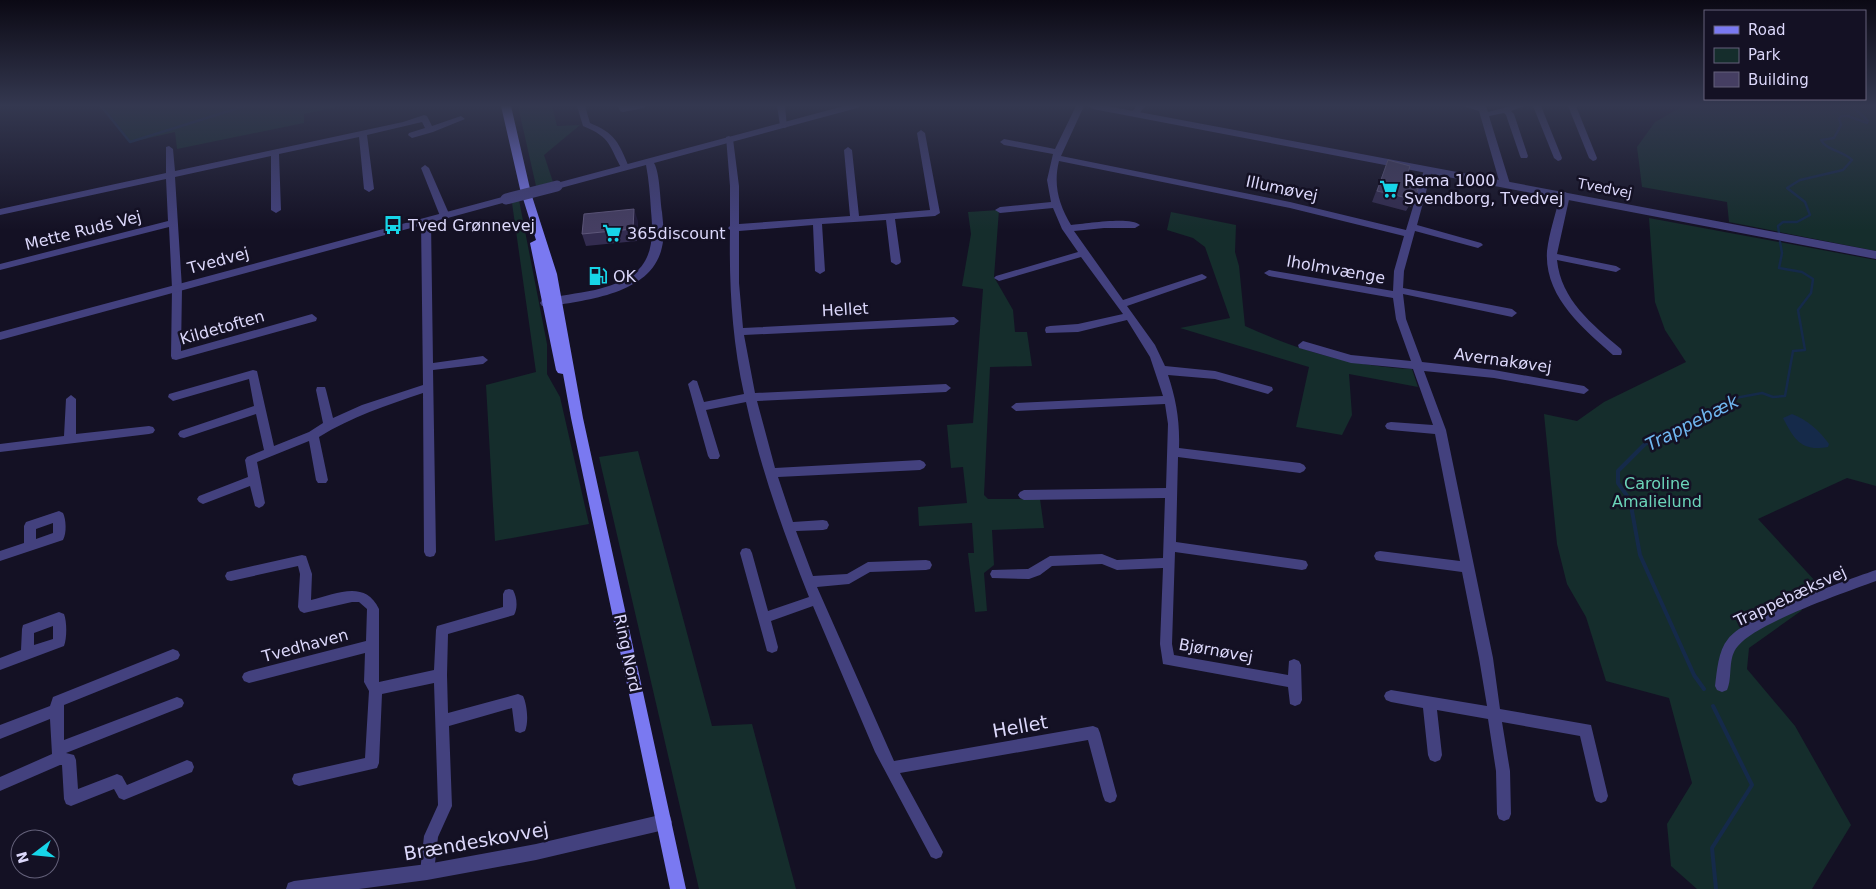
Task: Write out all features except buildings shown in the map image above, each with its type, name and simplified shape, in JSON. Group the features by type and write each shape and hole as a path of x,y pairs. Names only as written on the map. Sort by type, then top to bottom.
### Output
{"main road":[{"name":"Ring Nord","path":"515,147 525,189 552,274 552,302 556,347 577,418 678,889"}],"street":[{"path":"0,212 296,147"},
{"path":"365,147 369,188"},
{"path":"616,147 625,167"},
{"name":"Tvedvej","path":"0,336 698,147"},
{"path":"731,147 733,161 733,282 738,332 750,399 771,474 787,527 814,600 891,768 936,852"},
{"path":"733,228 935,213 924,147"},
{"path":"1027,147 1058,155"},
{"name":"Bjørnøvej","path":"1061,147 1052,178 1052,192 1055,205 1067,229 1150,347 1162,370 1171,400 1174,424 1174,452 1168,564 1166,644 1168,660 1294,682"},
{"name":"Tvedvej","path":"1319,147 1876,255"},
{"path":"1494,147 1505,184"},
{"path":"1521,147 1524,156"},
{"path":"1554,147 1558,158"},
{"path":"1589,147 1593,158"},
{"path":"169,149 177,288"},
{"path":"848,150 855,219"},
{"path":"275,152 276,210"},
{"name":"Illumøvej","path":"1058,155 1412,231"},
{"path":"552,302 622,285 643,272 654,258 658,239 651,166 648,161"},
{"path":"425,168 445,216"},
{"path":"1428,170 1399,271 1398,293 1401,319 1440,430 1495,714 1503,771 1504,814"},
{"path":"1565,195 1552,256 1556,280 1564,298 1579,318 1617,352"},
{"path":"1000,210 1055,205"},
{"path":"890,217 896,262"},
{"path":"426,221 430,552"},
{"path":"817,222 820,271"},
{"name":"Mette Ruds Vej","path":"0,267 173,223"},
{"path":"1067,229 1104,225 1135,225"},
{"path":"1412,231 1478,245"},
{"path":"999,278 1085,253"},
{"path":"1552,256 1616,269"},
{"name":"Iholmvænge","path":"1269,273 1398,293"},
{"path":"1121,304 1202,277"},
{"name":"Kildetoften","path":"177,288 176,356 312,318"},
{"path":"1398,293 1512,313"},
{"path":"1050,330 1078,328 1130,316"},
{"name":"Hellet","path":"738,332 954,321"},
{"name":"Avernakøvej","path":"1303,345 1351,359 1494,374 1584,390"},
{"path":"429,367 482,360"},
{"path":"1162,370 1215,375 1268,390"},
{"path":"173,397 253,374 270,452"},
{"path":"694,384 714,456"},
{"path":"259,502 251,460 313,435 329,425 366,408 429,387"},
{"path":"700,408 740,398 946,388"},
{"path":"321,390 329,425"},
{"path":"70,438 71,399"},
{"path":"1016,407 1171,400"},
{"path":"184,434 260,408"},
{"path":"1391,426 1440,430"},
{"path":"0,448 70,438 149,430"},
{"path":"313,435 322,480"},
{"path":"1174,452 1300,468"},
{"path":"771,474 920,465"},
{"path":"203,499 254,479"},
{"path":"1024,495 1171,492"},
{"path":"787,527 824,525"},
{"path":"0,556 30,546"},
{"path":"1169,546 1302,565"},
{"path":"746,553 772,647"},
{"path":"1380,556 1468,567"},
{"path":"996,574 1029,574 1050,561 1102,559 1117,565 1168,564"},
{"name":"Tvedhaven","path":"231,576 302,560 306,574 304,607 352,596 363,597 368,600 372,609 371,682 376,689 372,763 299,779"},
{"path":"808,582 849,578 868,567 926,565"},
{"name":"Trappebæksvej","path":"1722,686 1727,652 1734,641 1744,632 1809,602 1876,575"},
{"path":"427,872 431,836 445,806 440,675 442,630 510,611 508,594"},
{"path":"764,618 814,600"},
{"name":"Tvedhaven","path":"249,678 371,646"},
{"path":"0,664 27,654"},
{"path":"59,754 56,710 58,701 173,656"},
{"path":"1294,664 1295,700"},
{"path":"376,689 440,675"},
{"path":"1391,696 1586,730 1601,796"},
{"path":"442,721 518,700 520,726"},
{"path":"1429,702 1434,755"},
{"path":"0,784 59,754 177,703"},
{"path":"0,732 56,710"},
{"name":"Hellet","path":"891,768 1092,733 1110,796"},
{"path":"59,754 69,760 72,798 117,781 124,793 187,767"},
{"name":"Brændeskovvej","path":"294,889 427,872 536,852 664,822"}],"green space":[{"path":"527,147 553,147 544,155 553,182 536,186"},
{"path":"1637,147 1876,147 1876,251 1729,222 1727,202 1642,187"},
{"path":"519,200 547,344 547,374 560,397 589,524 495,541 486,385 536,372 512,203"},
{"path":"999,210 994,277 1013,310 1015,332 1027,332 1032,366 990,367 984,495 988,499 1040,499 1044,528 992,530 994,565 984,573 987,611 975,612 968,553 974,553 972,523 919,526 918,507 967,503 963,467 951,468 947,425 973,423 983,289 962,286 971,234 968,212"},
{"path":"1171,212 1236,225 1235,252 1239,266 1245,326 1286,343 1326,356 1368,365 1412,369 1418,387 1349,374 1352,415 1342,435 1296,427 1309,367 1180,328 1230,318 1205,247 1193,238 1167,230"},
{"name":"Caroline Amalielund","path":"1649,218 1876,260 1876,486 1847,478 1758,519 1817,583 1801,611 1749,648 1747,669 1795,726 1851,825 1812,889 1697,889 1671,866 1667,824 1692,783 1669,698 1606,681 1586,617 1567,584 1557,544 1544,414 1577,421 1604,402 1686,362 1665,330 1655,302"},
{"path":"638,451 712,726 752,724 796,889 699,889 599,457"}],"water":[{"path":"1792,414 1817,430 1829,444 1828,447 1811,448 1795,438 1783,418"}],"waterway":[{"name":"Trappebæk","path":"1779,233 1778,226 1783,222 1797,222 1810,215 1805,202 1787,188 1800,180 1843,170 1852,160 1830,147"},
{"name":"Trappebæk","path":"1651,441 1730,399 1762,393 1773,397 1785,396 1793,351 1805,350 1798,310 1811,293 1813,279 1802,272 1779,268 1782,253 1780,242"},
{"name":"Trappebæk","path":"1651,441 1645,444 1618,471 1618,483 1630,500 1640,555 1694,675 1704,689"},
{"name":"Trappebæk","path":"1713,706 1752,785 1712,848 1716,889"}],"place":[{"name":"Rema 1000 Svendborg, Tvedvej","path":"1389,189"},
{"name":"Tved Grønnevej","path":"393,225"},
{"name":"365discount","path":"612,233"},
{"name":"OK","path":"598,276"}]}
